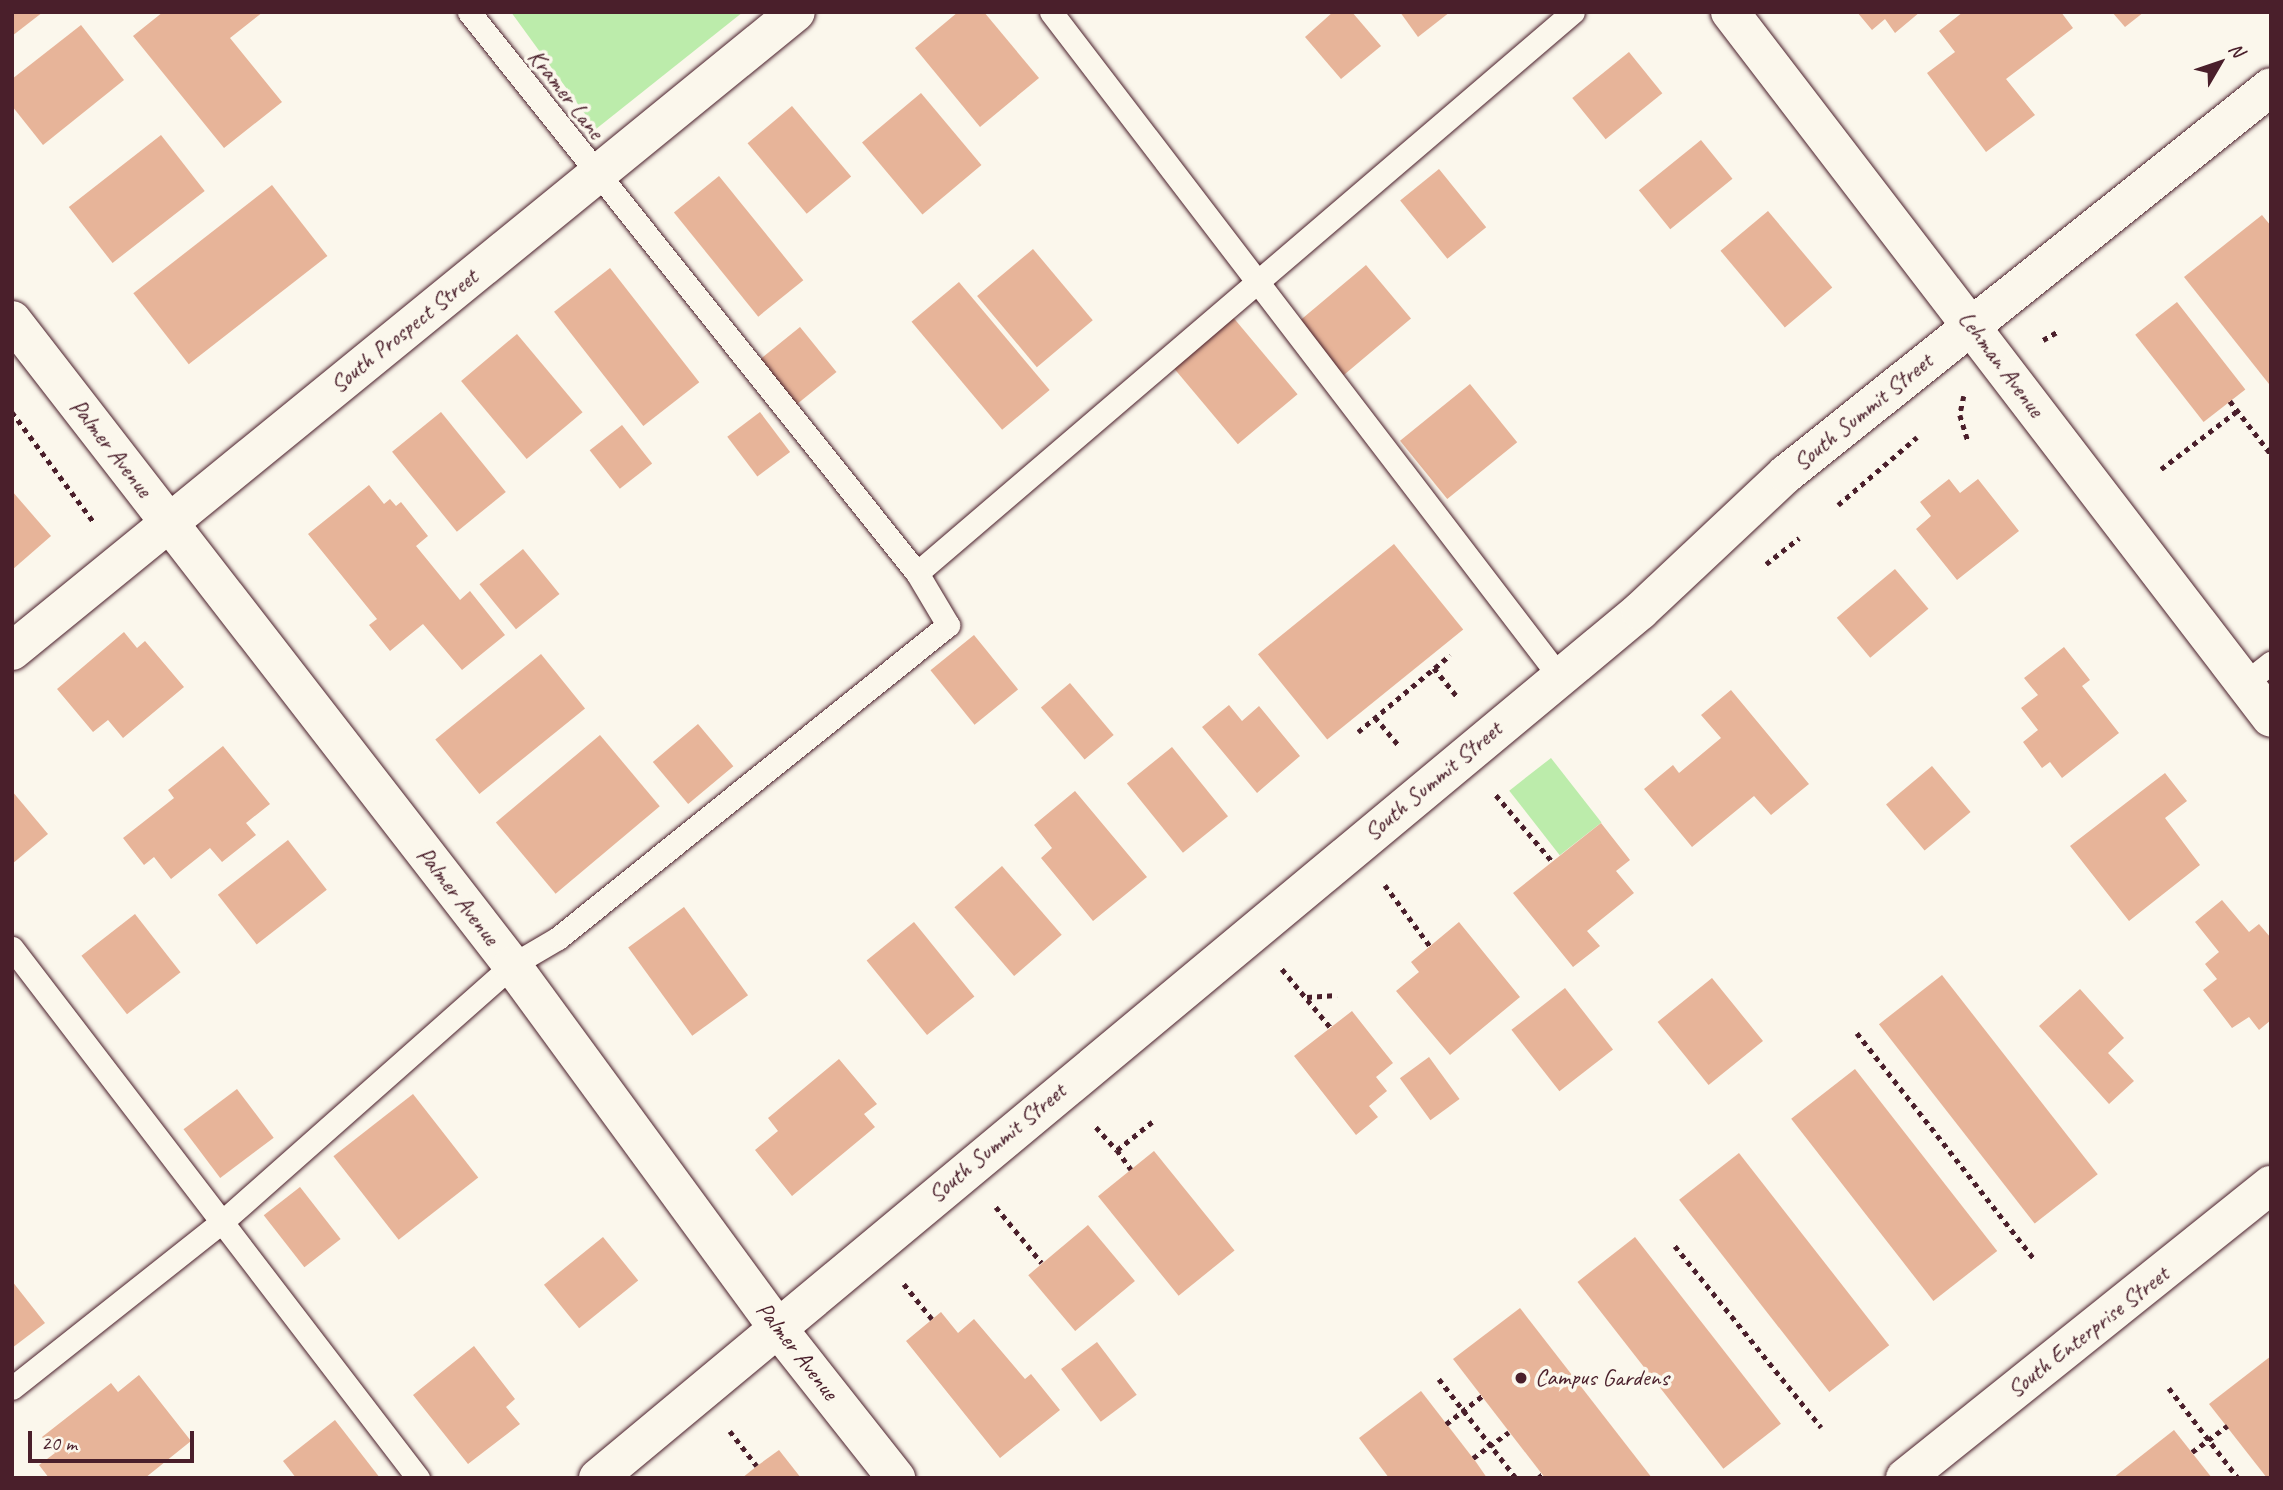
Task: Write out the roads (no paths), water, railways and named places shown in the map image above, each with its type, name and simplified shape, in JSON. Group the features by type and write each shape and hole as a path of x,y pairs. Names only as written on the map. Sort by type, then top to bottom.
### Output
{"street":[{"name":"South Prospect Street","path":"12,651 796,12"},
{"name":"Lehman Avenue","path":"1730,12 1972,325 2258,673 2271,718"},
{"name":"South Summit Street","path":"598,1478 776,1326 1640,611 1786,474 2271,88"},
{"name":"Palmer Avenue","path":"12,320 512,965 776,1326 896,1478"},
{"name":"South Enterprise Street","path":"1905,1478 2271,1185"}],"lane":[{"name":"Kramer Lane","path":"469,12 596,175 917,573 948,625 558,939 512,965"},
{"path":"1051,12 1559,676"},
{"path":"917,573 1256,280 1573,12"},
{"path":"12,948 418,1478"},
{"path":"12,1388 223,1221 512,965"}],"place":[{"name":"Campus Gardens","path":"1521,1378"}]}
